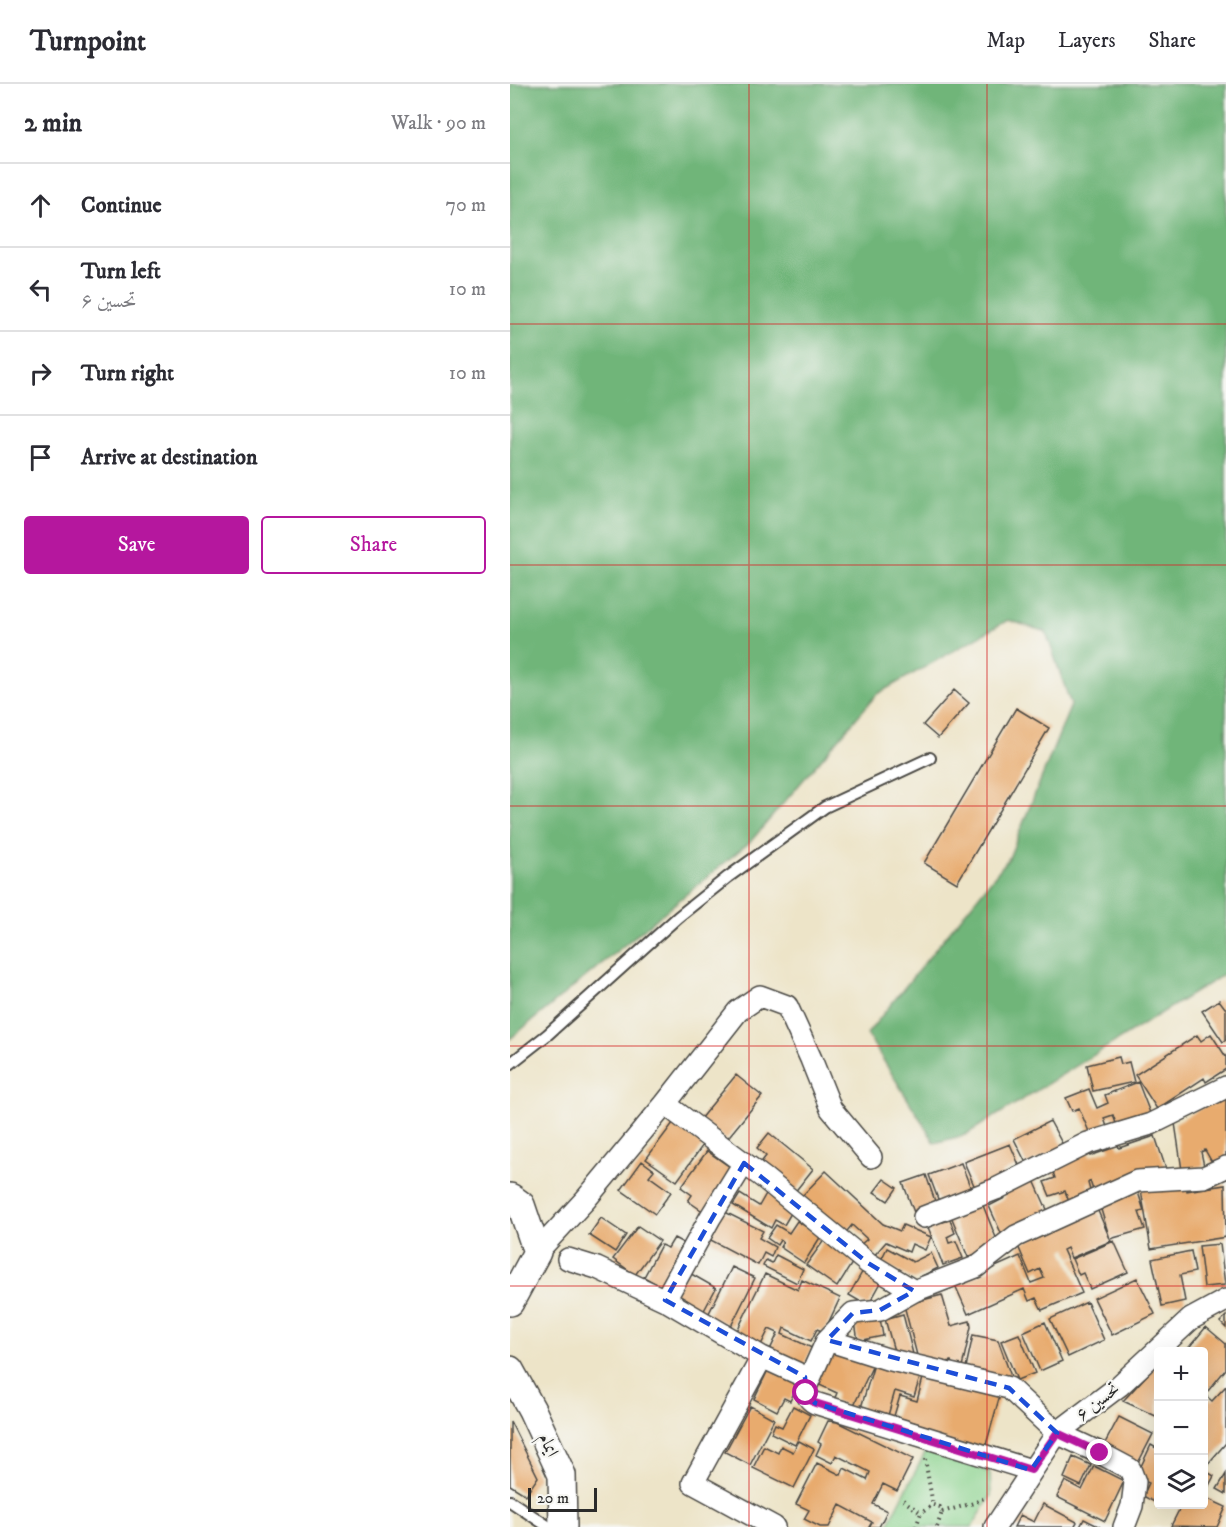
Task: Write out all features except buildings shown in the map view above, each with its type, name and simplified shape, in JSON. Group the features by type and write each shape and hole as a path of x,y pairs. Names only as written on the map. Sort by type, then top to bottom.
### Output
{"street":[{"path":"510,1302 537,1252 586,1199 738,1011 760,996 787,1006 831,1110 871,1158"},
{"path":"924,1217 996,1189 1088,1143 1151,1124 1226,1087"},
{"path":"665,1104 744,1163 868,1263 914,1291"},
{"path":"665,1300 710,1218 744,1163"},
{"path":"1031,1470 815,1403 809,1399 806,1387 827,1340 853,1313 880,1310 914,1291 975,1267 1016,1236 1137,1181 1204,1177 1226,1167"},
{"path":"510,1197 521,1205 537,1252"},
{"path":"568,1259 597,1268 665,1300 762,1357 810,1379"},
{"name":"تحسین ۶","path":"995,1527 1057,1433 1119,1386 1191,1319 1226,1300"},
{"path":"827,1340 887,1359 1009,1388 1057,1433 1130,1469 1135,1482 1132,1506 1124,1527"},
{"path":"762,1357 693,1483 774,1527"},
{"name":"ایمام","path":"510,1370 532,1410 562,1475 563,1527"}],"lane":[{"path":"510,1064 547,1035 678,917 737,870 825,807 930,758"},
{"path":"510,1501 549,1527"}],"path":[{"path":"923,1452 927,1463 933,1505"},
{"path":"942,1512 974,1503 986,1497"},
{"path":"903,1500 921,1513"},
{"path":"916,1527 921,1513 933,1505 940,1507 942,1512 937,1527"}],"highlighted area":[{"path":"744,1163 868,1263 914,1291 880,1310 853,1313 827,1340 1009,1388 1057,1433 1031,1470 815,1403 806,1393 805,1377 665,1300"}],"green space":[{"path":"510,84 1226,84 1226,973 965,1135 935,1143 867,1034 1009,858 1071,705 1046,632 1008,620 877,694 751,841 510,1039"},
{"path":"929,1445 990,1473 991,1496 972,1527 887,1527"}],"route":[{"path":"806,1393 815,1403 1031,1470 1057,1433 1100,1453"}]}
